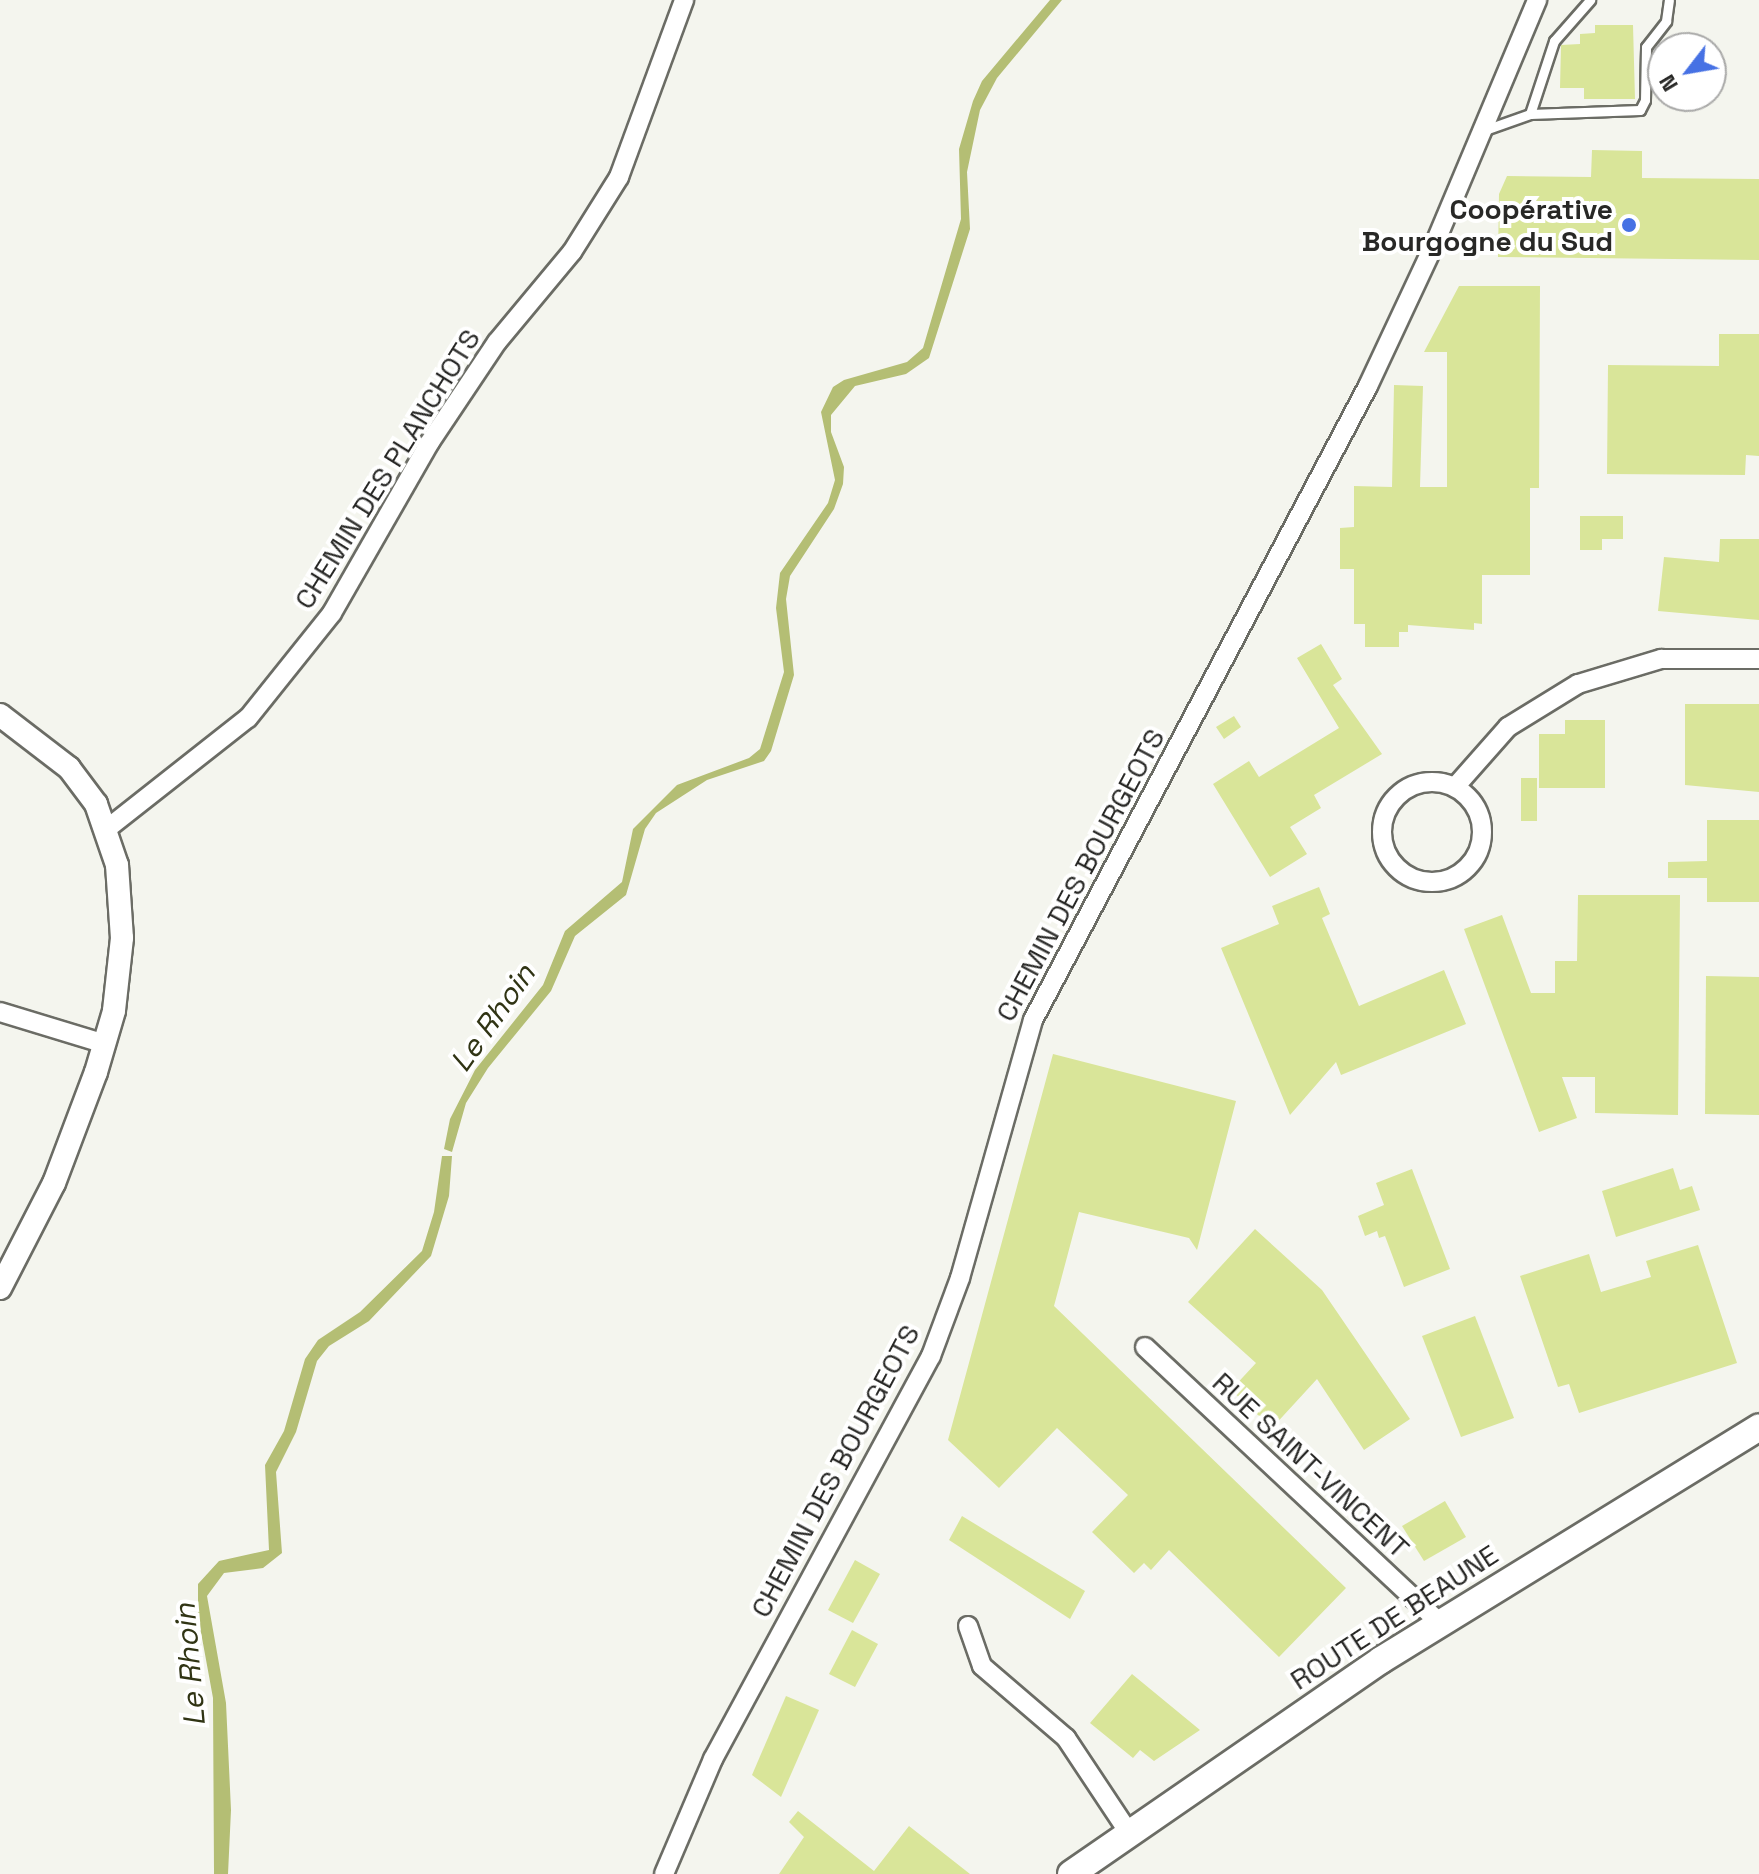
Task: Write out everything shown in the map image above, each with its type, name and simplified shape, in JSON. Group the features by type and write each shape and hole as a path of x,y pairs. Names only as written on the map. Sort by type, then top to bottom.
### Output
{"main road":[{"name":"ROUTE DE BEAUNE","path":"1071,1874 1440,1623 1759,1427"}],"street":[{"name":"CHEMIN DES PLANCHOTS","path":"108,828 248,718 332,613 430,442 497,342 572,252 619,177 684,0"},
{"name":"CHEMIN DES BOURGEOTS","path":"664,1874 713,1759 931,1356 960,1278 1023,1046 1045,994 1368,386 1537,0"},
{"path":"1455,787 1508,727 1578,684 1661,659 1759,659"},
{"path":"0,715 69,768 108,828 117,865 122,938 105,1044 54,1183 0,1288"},
{"path":"1420,783 1455,787 1479,813 1480,849 1466,869 1446,880 1410,877 1386,850 1383,827 1391,804 1420,783"},
{"path":"0,1012 105,1044"},
{"name":"RUE SAINT-VINCENT","path":"1145,1347 1440,1623"},
{"path":"968,1626 982,1666 1066,1738 1129,1833"}],"lane":[{"path":"1530,114 1554,41 1590,0"},
{"path":"1482,131 1530,114 1640,110 1645,100 1646,47 1666,21 1669,0"}],"shaded area":[{"path":"1050,0 1062,0 997,78 980,110 967,172 970,229 929,358 906,374 855,386 831,415 831,432 844,467 843,484 834,509 790,576 786,599 794,675 771,751 764,761 707,780 656,813 645,829 626,895 575,936 551,991 488,1068 466,1103 452,1152 444,1149 450,1119 475,1070 543,985 565,931 622,882 633,829 677,785 749,758 760,749 784,672 776,608 780,573 828,503 835,480 821,412 833,387 844,380 907,362 923,348 961,219 959,149 973,101 982,81"},
{"path":"442,1156 452,1156 449,1196 431,1256 369,1321 329,1346 317,1361 296,1432 276,1472 282,1553 263,1568 224,1573 207,1596 226,1703 231,1810 228,1874 214,1874 213,1698 198,1616 198,1584 219,1561 269,1550 265,1465 284,1431 305,1359 318,1340 360,1312 422,1251 434,1212"}],"building":[{"path":"1595,25 1633,25 1635,99 1584,99 1584,88 1560,88 1561,45 1580,44 1580,34 1595,33"},
{"name":"Coopérative Bourgogne du Sud","path":"1592,150 1642,151 1642,178 1759,179 1759,260 1498,257 1499,194 1507,176 1591,177"},
{"path":"1459,286 1540,286 1539,488 1530,488 1530,575 1482,575 1482,624 1474,623 1474,630 1408,625 1408,632 1399,632 1399,647 1365,647 1365,624 1354,624 1354,569 1340,569 1340,528 1354,527 1354,486 1392,487 1394,385 1423,386 1420,487 1447,487 1447,352 1424,352"},
{"path":"1719,334 1759,334 1759,456 1746,455 1745,475 1607,474 1608,365 1719,366"},
{"path":"1580,516 1623,516 1623,539 1602,539 1602,550 1580,550"},
{"path":"1720,539 1759,539 1759,620 1658,611 1664,557 1719,562"},
{"path":"1321,644 1342,679 1333,685 1382,754 1314,795 1321,808 1290,827 1307,854 1270,877 1213,784 1249,761 1259,777 1339,728 1297,658"},
{"path":"1685,704 1759,704 1759,792 1685,785"},
{"path":"1234,716 1241,727 1224,739 1216,727"},
{"path":"1565,720 1605,720 1605,788 1539,788 1539,734 1565,734"},
{"path":"1521,778 1537,778 1537,821 1521,821"},
{"path":"1707,820 1759,820 1759,902 1707,902 1707,878 1668,878 1668,862 1707,861"},
{"path":"1319,887 1330,914 1322,918 1359,1006 1444,970 1466,1024 1341,1075 1336,1062 1290,1115 1221,948 1279,924 1272,906"},
{"path":"1578,895 1680,895 1678,1115 1595,1113 1595,1077 1562,1077 1577,1118 1539,1132 1464,929 1502,915 1531,993 1555,993 1555,961 1577,961"},
{"path":"1706,976 1759,977 1759,1115 1705,1114"},
{"path":"1053,1054 1236,1101 1197,1250 1189,1238 1079,1212 1054,1306 1346,1588 1279,1657 1169,1550 1151,1570 1144,1563 1134,1573 1092,1532 1128,1495 1057,1428 999,1488 948,1440"},
{"path":"1673,1168 1680,1190 1692,1186 1700,1210 1616,1237 1602,1191"},
{"path":"1412,1169 1450,1269 1404,1287 1385,1236 1379,1238 1377,1231 1365,1236 1358,1216 1384,1205 1376,1183"},
{"path":"1255,1229 1322,1290 1410,1419 1364,1450 1317,1379 1272,1428 1231,1390 1256,1363 1188,1302"},
{"path":"1698,1245 1737,1363 1579,1413 1569,1384 1558,1387 1520,1276 1589,1254 1601,1292 1651,1277 1646,1261"},
{"path":"1475,1316 1514,1418 1461,1437 1422,1336"},
{"path":"1445,1501 1466,1537 1424,1561 1402,1526"},
{"path":"962,1516 1085,1591 1070,1619 949,1540"},
{"path":"855,1560 880,1574 853,1623 828,1610"},
{"path":"852,1630 878,1644 855,1687 829,1674"},
{"path":"1132,1674 1200,1730 1154,1761 1140,1750 1133,1758 1090,1723"},
{"path":"786,1696 819,1710 781,1797 752,1775"},
{"path":"798,1811 874,1871 909,1826 970,1874 779,1874 804,1837 789,1822"}],"place":[{"name":"Coopérative Bourgogne du Sud","path":"1629,225"}],"water label":[{"name":"Le Rhoin","path":"493,1018"},
{"name":"Le Rhoin","path":"190,1665"}]}
